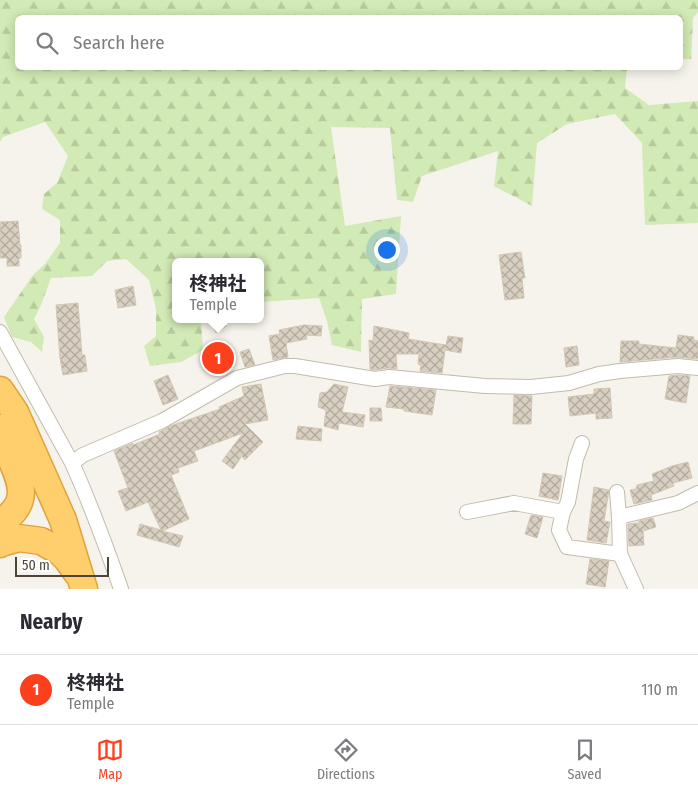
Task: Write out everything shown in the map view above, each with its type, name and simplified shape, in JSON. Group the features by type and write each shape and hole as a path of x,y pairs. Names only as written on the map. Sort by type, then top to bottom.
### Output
{"highway":[{"path":"1,394 16,412 64,520 83,584"},
{"path":"0,428 3,441 16,471 21,498 15,511 0,524"},
{"path":"0,544 19,538 41,540 59,551 67,559 83,584"}],"street":[{"path":"0,332 72,463 90,504 121,589"},
{"path":"72,463 83,456 162,420 237,378 285,366 375,378 389,377 485,386 531,387 569,383 599,374 620,371 678,366 698,368"},
{"path":"582,443 576,459 568,502 563,512 559,530 567,547 620,554"},
{"path":"617,492 620,554 636,589"},
{"path":"619,517 678,502 698,493"},
{"path":"467,512 514,503 563,512"}],"green space":[{"path":"0,0 698,0 698,12 693,18 691,59 683,59 683,15 15,15 15,70 627,70 625,88 649,105 698,101 698,223 645,225 642,143 615,114 567,124 537,143 532,206 494,186 498,151 422,176 413,202 397,200 390,128 331,127 345,226 401,216 396,294 362,299 361,352 332,345 327,321 319,298 264,302 264,258 172,258 172,323 201,323 203,350 181,362 150,366 144,346 156,336 156,309 149,280 126,259 107,261 92,276 51,278 34,319 44,337 42,352 31,342 12,337 4,317 33,275 45,264 60,243 60,220 42,209 44,194 57,183 68,156 45,122 3,137 0,142"}],"building":[{"path":"18,221 21,258 19,258 19,266 7,266 7,258 0,258 0,222"},
{"path":"521,252 525,278 522,278 524,298 505,300 499,255"},
{"path":"133,286 136,305 118,308 115,290"},
{"path":"78,303 82,355 85,355 87,371 63,375 56,305"},
{"path":"212,323 225,323 226,326 216,333"},
{"path":"304,325 322,326 321,336 306,335 307,339 286,343 288,357 273,360 269,336 280,334 279,330"},
{"path":"374,326 409,333 408,339 446,345 448,336 463,338 461,353 445,350 442,373 420,371 421,365 418,364 419,354 396,354 397,369 370,369 369,340 373,341"},
{"path":"678,335 694,337 694,340 698,341 698,359 677,357 620,362 621,341 639,341 639,344 676,348"},
{"path":"577,346 579,365 566,367 564,348"},
{"path":"249,349 255,365 245,367 240,352"},
{"path":"168,375 178,399 163,405 154,381"},
{"path":"669,376 690,376 686,403 665,399"},
{"path":"261,384 268,420 245,424 263,442 245,460 242,456 233,469 222,461 243,433 194,451 198,461 178,468 179,472 171,475 189,519 162,531 183,536 179,547 137,535 140,524 161,530 148,502 126,511 118,491 128,488 114,451 160,434 159,432 170,426 220,409 219,407 244,396 242,387"},
{"path":"334,384 348,387 342,412 365,415 363,427 339,423 338,430 324,426 326,410 318,407 320,393 327,392"},
{"path":"390,386 436,390 432,415 386,407"},
{"path":"610,388 612,418 596,419 596,413 570,416 568,397 594,394 594,389"},
{"path":"514,395 532,396 531,424 513,424"},
{"path":"370,408 381,408 382,421 370,421"},
{"path":"298,426 322,429 321,441 296,439"},
{"path":"688,462 692,478 673,483 674,486 651,495 652,500 634,504 630,490 636,489 637,485 654,481 652,474"},
{"path":"543,473 562,476 558,500 539,496"},
{"path":"594,487 609,490 604,521 610,522 606,543 587,540"},
{"path":"531,515 543,517 537,538 525,534"},
{"path":"653,518 656,527 643,531 644,545 629,546 628,524 639,523 639,521"},
{"path":"590,559 609,561 605,587 586,584"}],"place":[{"name":"柊神社","path":"218,358"}]}
